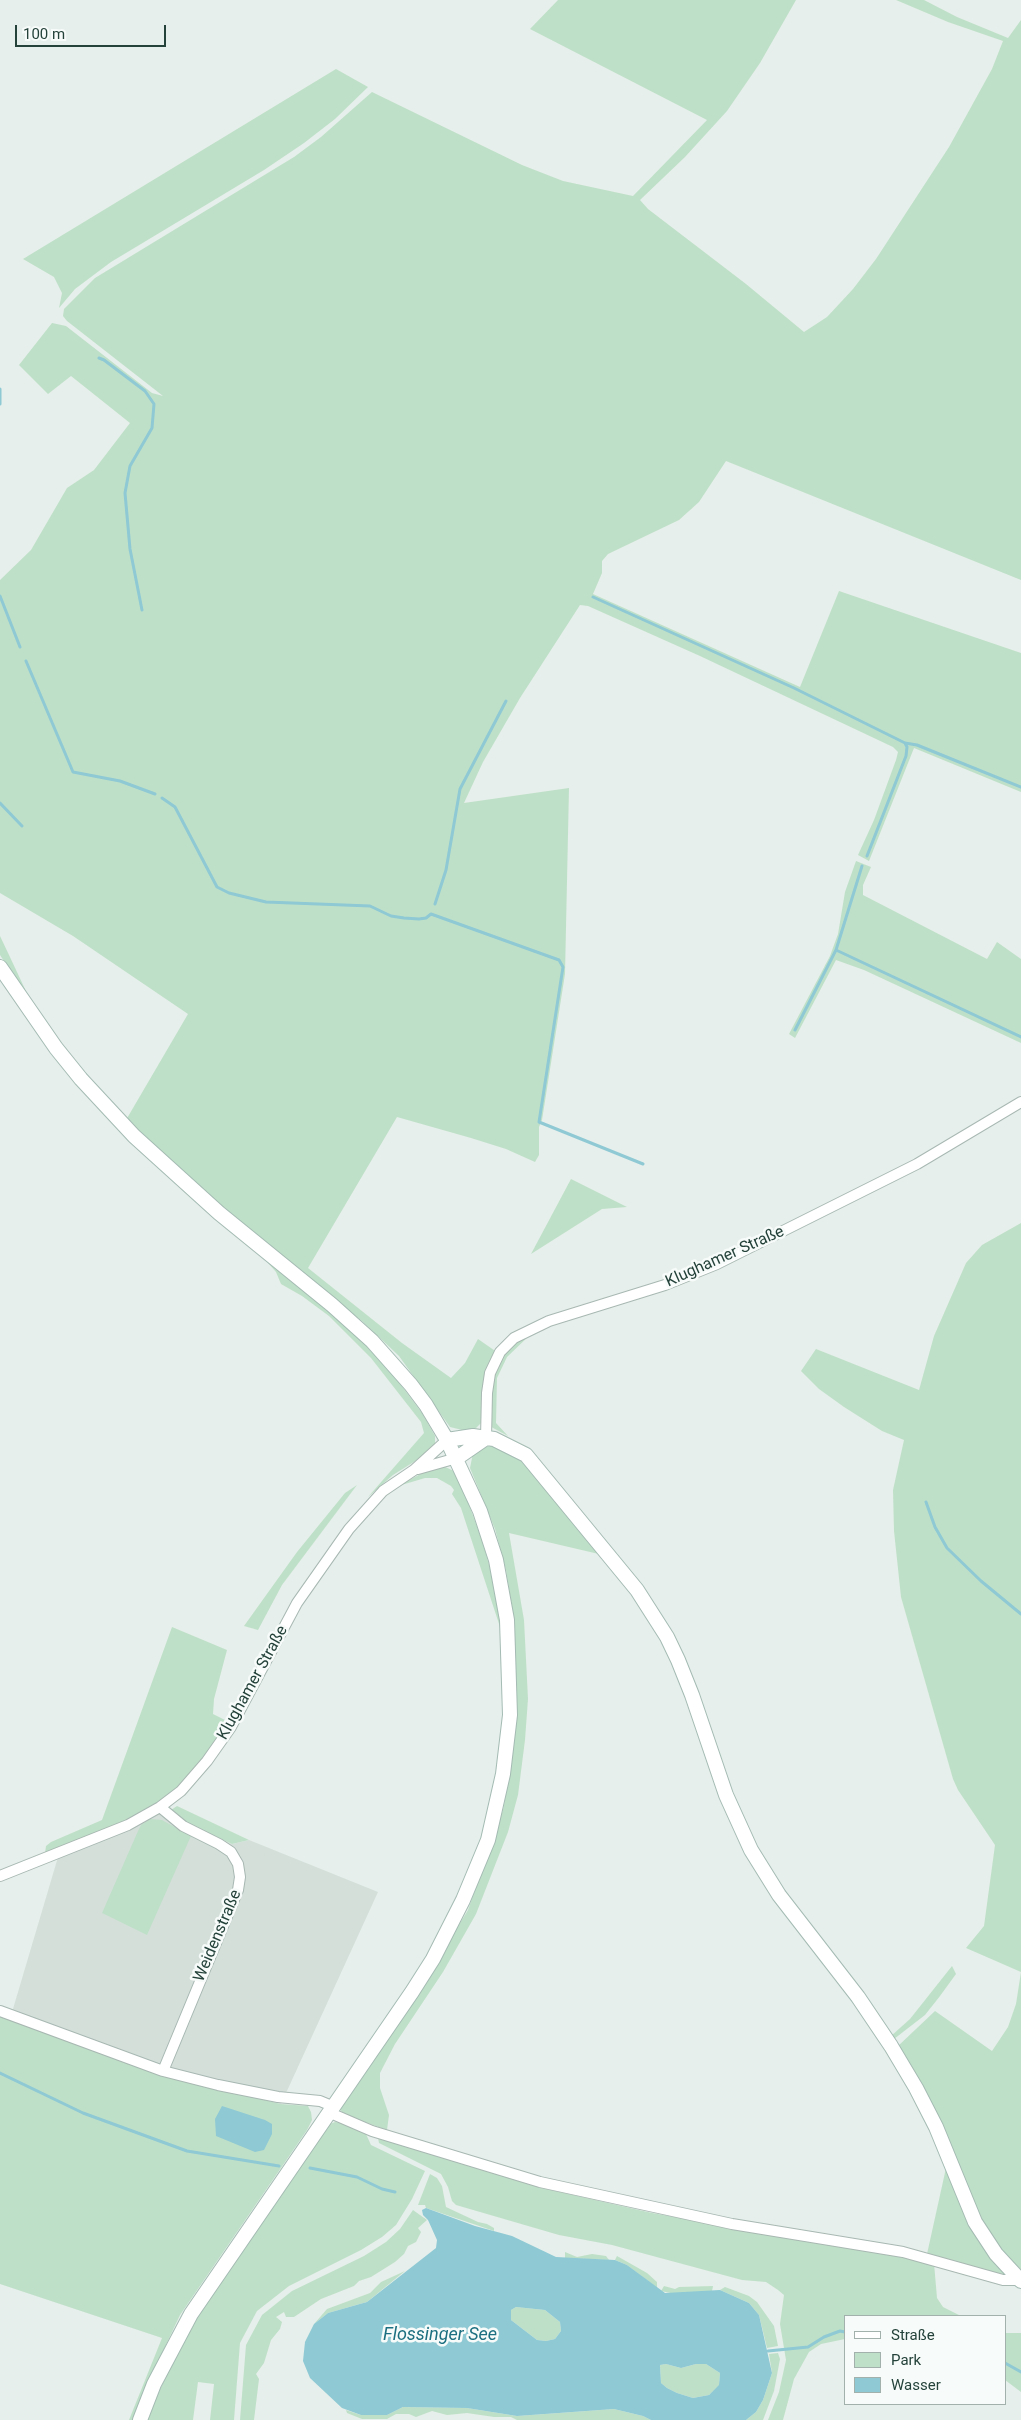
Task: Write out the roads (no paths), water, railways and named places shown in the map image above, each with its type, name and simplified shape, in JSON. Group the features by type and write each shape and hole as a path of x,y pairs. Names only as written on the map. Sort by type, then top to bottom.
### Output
{"main road":[{"path":"0,966 40,1026 108,1110 165,1167 372,1340 426,1406 456,1458 489,1536 505,1605 511,1684 510,1715 504,1774 482,1858 448,1930 412,1992 191,2314 154,2384 140,2420"},
{"path":"447,1440 473,1436 486,1438 510,1445 534,1462 615,1561 655,1617 678,1660 726,1795 751,1850 779,1895 858,1997 891,2046 936,2127 955,2177 984,2238 1020,2280"},
{"path":"456,1458 486,1438"}],"street":[{"name":"Klughamer Straße","path":"486,1438 487,1393 490,1374 500,1352 514,1338 549,1321 665,1285 717,1264 917,1164 1021,1102"},
{"name":"Klughamer Straße","path":"0,1876 128,1825 160,1808 192,1778 231,1726 297,1603 349,1529 383,1490 414,1470 447,1440"},
{"name":"Klughamer Straße","path":"414,1470 456,1458"},
{"name":"Weidenstraße","path":"160,1808 183,1826 231,1852 238,1864 240,1877 238,1890 163,2071"},
{"path":"0,2011 163,2071 278,2097 320,2101 330,2109 372,2131 540,2182 732,2224 903,2252 1003,2280 1020,2280"}],"water":[{"path":"222,2106 272,2124 272,2134 264,2150 255,2152 216,2136 215,2119"},
{"name":"Flossinger See","path":"426,2208 475,2226 512,2236 556,2257 615,2260 627,2265 665,2293 720,2290 749,2303 759,2315 772,2373 763,2400 756,2412 746,2420 651,2420 643,2416 614,2409 517,2416 467,2408 403,2407 387,2415 361,2415 342,2408 310,2378 303,2361 305,2342 314,2324 328,2313 367,2302 436,2248 437,2240 422,2210","holes":["516,2307 545,2310 560,2322 561,2331 555,2339 537,2340 511,2320 511,2310","666,2364 681,2368 696,2364 706,2364 720,2373 719,2385 709,2395 693,2398 677,2393 661,2383 660,2365"]}],"waterway":[{"path":"99,358 145,391 154,404 152,428 130,466 125,493 130,549 142,610"},
{"path":"0,389 0,404"},
{"path":"0,596 20,647"},
{"path":"593,597 794,688 905,743 907,747 906,756 867,856"},
{"path":"26,661 73,772 120,781 155,794"},
{"path":"435,904 446,870 460,789 506,701"},
{"path":"905,743 917,745 1021,787"},
{"path":"162,798 175,807 217,887 229,893 266,902 370,906 391,916 404,918 426,918 431,914 559,960 563,967 539,1122 643,1164"},
{"path":"0,803 22,826"},
{"path":"795,1030 836,950 862,866"},
{"path":"836,950 1021,1037"},
{"path":"926,1502 935,1527 947,1548 981,1581 1021,1614"},
{"path":"0,2073 83,2113 187,2151 279,2166"},
{"path":"310,2168 357,2177 382,2189 395,2192"},
{"path":"768,2351 808,2347 824,2337 840,2331 844,2332"},
{"path":"1006,2364 1021,2372"}]}
